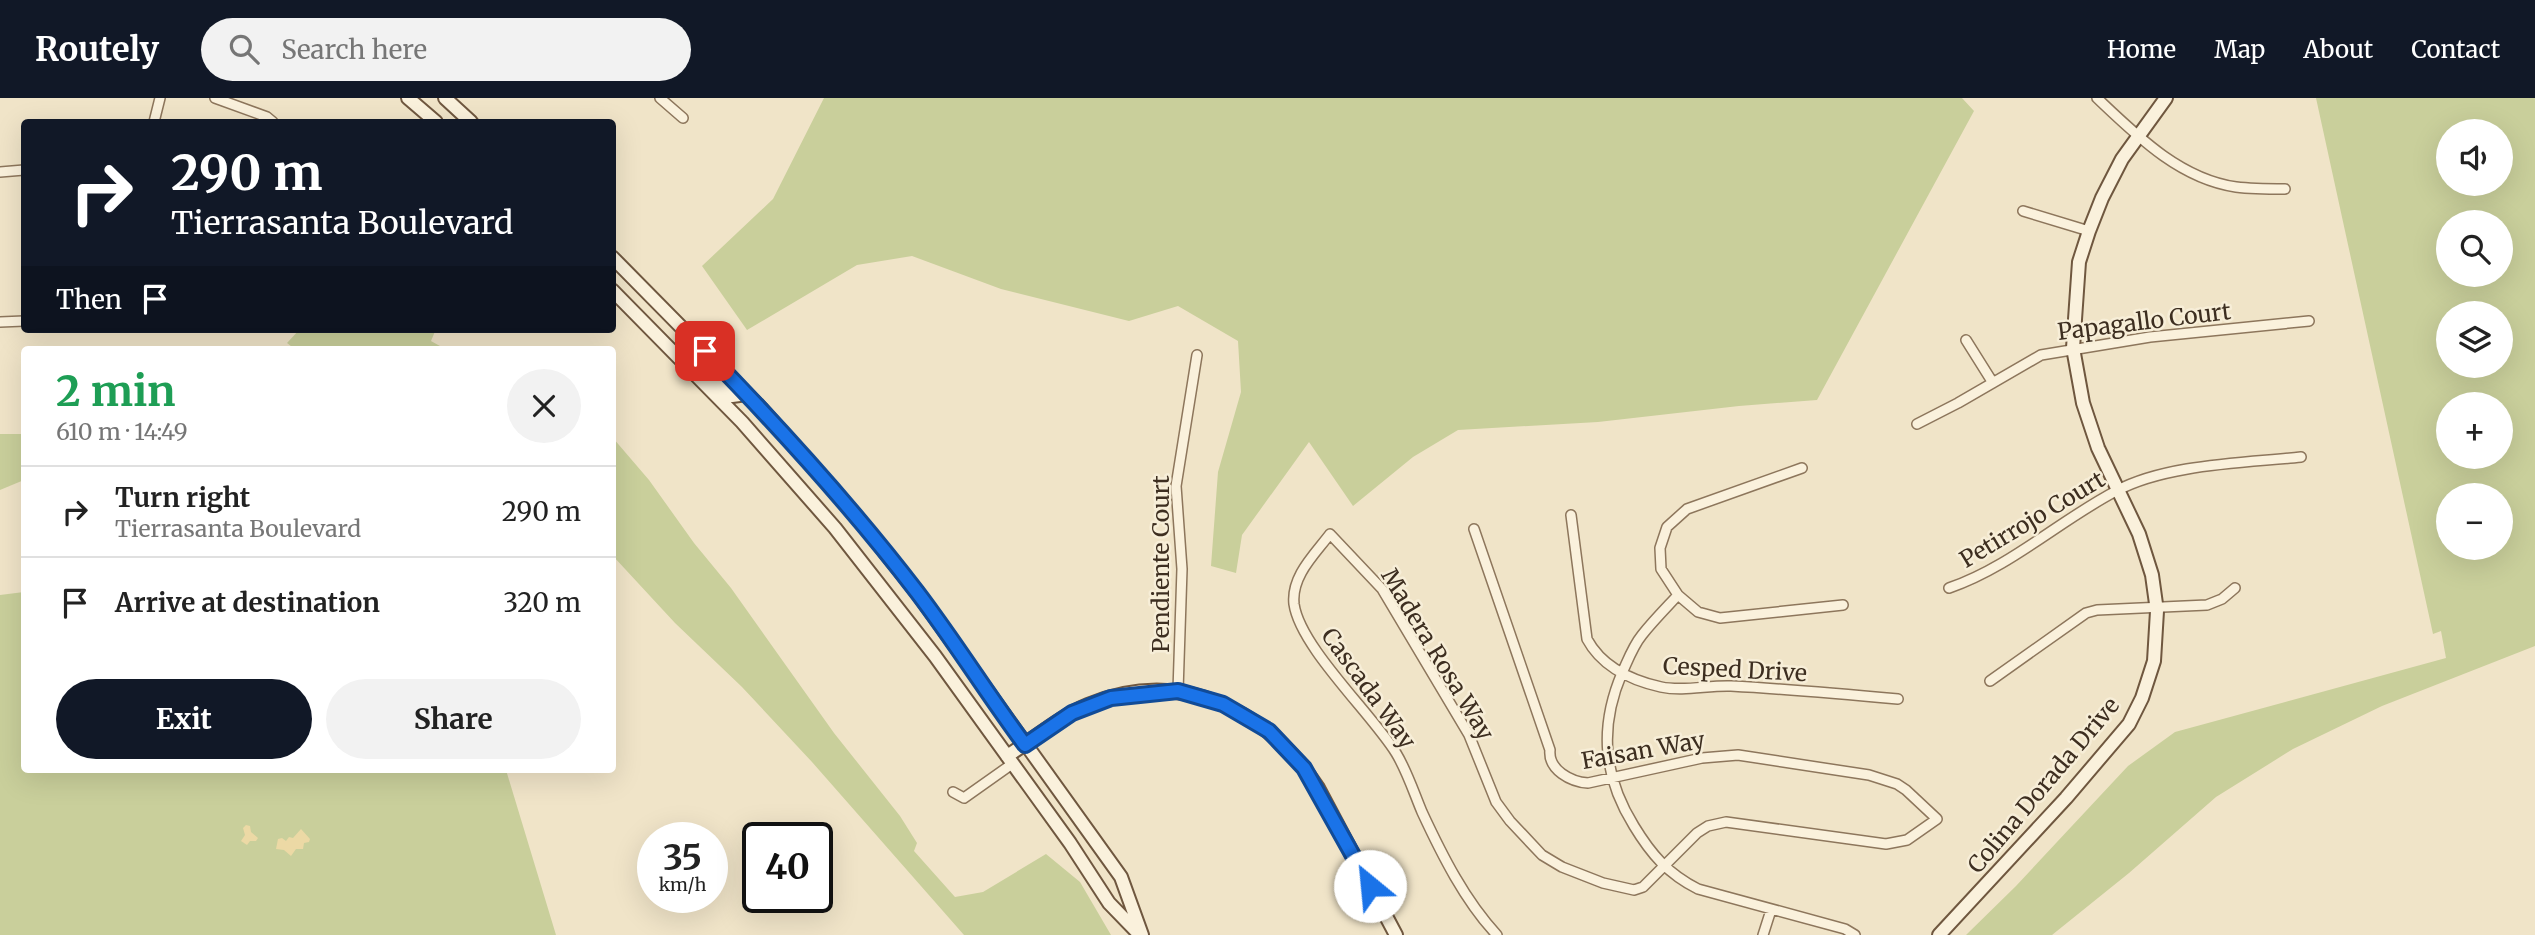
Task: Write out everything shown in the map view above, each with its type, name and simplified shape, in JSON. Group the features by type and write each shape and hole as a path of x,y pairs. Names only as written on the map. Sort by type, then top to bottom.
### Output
{"street":[{"path":"155,119 160,98"},
{"path":"215,98 269,119"},
{"path":"408,98 432,119"},
{"path":"445,98 468,119"},
{"path":"660,98 683,118"},
{"path":"2097,98 2138,136 2180,167 2209,180 2237,187 2285,189"},
{"name":"Colina Dorada Drive","path":"1939,935 2066,799 2129,724 2142,698 2154,661 2157,607 2152,575 2139,534 2098,448 2083,403 2073,348 2079,262 2102,198 2122,159 2166,98"},
{"path":"0,172 21,170"},
{"path":"2023,211 2090,231"},
{"path":"616,261 747,394 857,516 910,584 1121,877 1141,935"},
{"path":"616,294 742,422 835,528 909,621 1109,903 1141,935"},
{"path":"0,322 21,321"},
{"name":"Papagallo Court","path":"1917,424 2041,355 2150,337 2309,321"},
{"path":"1966,340 1993,383"},
{"path":"671,349 694,359 732,396 747,394"},
{"name":"Pendiente Court","path":"1178,691 1182,569 1175,486 1196,374 1197,355"},
{"name":"Petirrojo Court","path":"1949,588 1978,578 2118,490 2174,471 2301,457"},
{"path":"1802,468 1687,509 1667,527 1660,548 1661,569 1678,596 1698,612 1720,618 1843,605"},
{"name":"Cesped Drive","path":"1571,515 1587,639 1596,656 1622,673 1662,687 1728,685 1898,698"},
{"name":"Faisan Way","path":"1474,529 1550,750 1549,757 1558,772 1577,782 1612,780 1702,758 1738,755 1869,775 1906,790 1937,819"},
{"name":"Madera Rosa Way","path":"1330,534 1382,589 1469,735 1496,802 1542,855 1562,867 1603,883 1634,890 1643,887 1697,832 1708,826 1726,822 1886,844 1908,840 1937,819"},
{"name":"Cascada Way","path":"1330,534 1300,574 1295,589 1294,604 1306,635 1396,754 1428,824 1476,912 1497,935"},
{"path":"1990,681 2086,613 2097,610 2207,605 2222,599 2235,588"},
{"path":"1678,596 1642,635 1630,653 1612,696 1606,739 1612,780 1620,803 1649,851 1677,878 1698,889 1844,929 1855,935"},
{"path":"953,792 964,798 1025,745 1072,713 1090,705 1134,694 1178,691 1223,704 1269,731 1304,768 1318,788 1396,935"},
{"path":"1763,935 1771,909"}],"green space":[{"path":"824,98 1962,98 1974,111 1817,400 1598,422 1458,430 1413,457 1353,506 1309,442 1242,535 1236,573 1211,566 1218,472 1241,392 1238,341 1178,306 1129,321 1001,289 912,256 857,265 747,330 702,266 773,199"},
{"path":"2316,98 2535,98 2535,646 2382,706 2293,749 2216,797 2129,873 2052,935 1966,935 2016,886 2128,766 2175,732 2446,658 2441,631 2433,634"},
{"path":"296,333 434,333 431,341 440,346 291,346 287,343"},
{"path":"0,434 21,434 21,481 0,490"},
{"path":"616,442 649,480 694,543 731,588 834,733 900,816 917,843 914,851 955,897 983,892 1046,854 1080,882 1111,935 964,935 812,762 742,687 675,623 616,559"},
{"path":"21,592 21,773 507,773 556,935 0,935 0,595"}],"sand":[{"path":"246,825 250,826 251,832 258,838 247,845 241,841"},
{"path":"301,829 310,839 304,843 303,849 296,849 291,856 284,850 276,849 278,839 286,841 289,837 293,838"}],"route":[{"path":"705,351 761,408 857,516 918,594 1025,745 1072,713 1111,698 1178,691 1223,704 1269,731 1304,768 1318,788 1370,886"}]}
